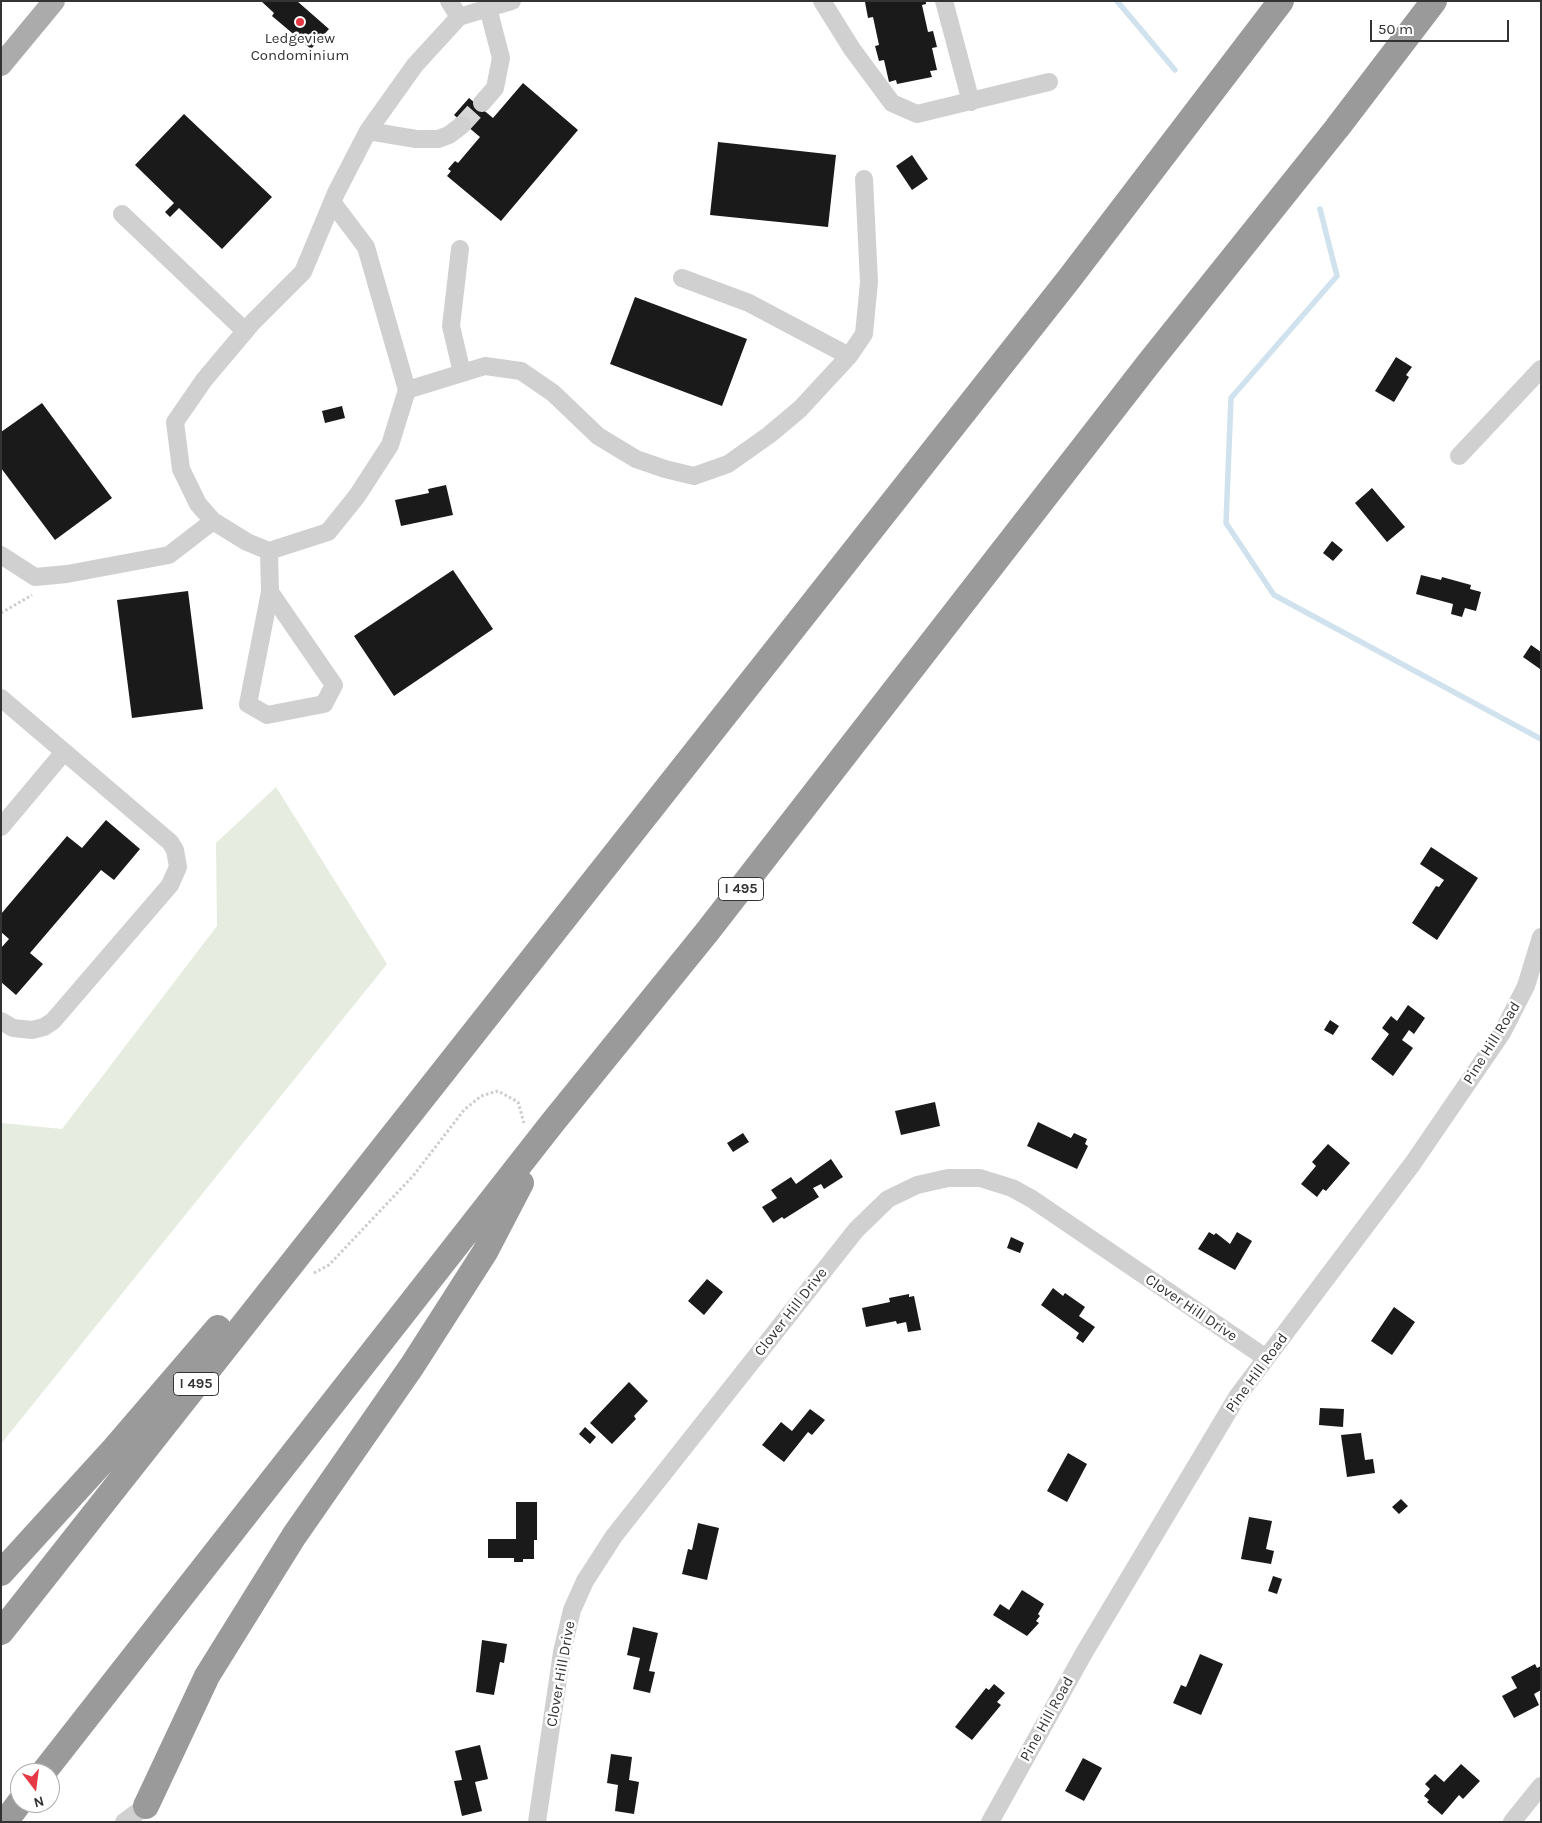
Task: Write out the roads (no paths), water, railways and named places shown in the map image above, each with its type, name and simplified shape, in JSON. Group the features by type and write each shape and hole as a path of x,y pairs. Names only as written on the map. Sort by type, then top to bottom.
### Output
{"highway":[{"name":"I 495","path":"1,1632 1063,286 1281,1"},
{"name":"I 495","path":"51,1763 553,1122 714,924 1150,363 1331,136 1434,1"},
{"path":"142,1814 207,1676 294,1536 412,1366 484,1252 553,1122"},
{"path":"1,1574 114,1449 304,1231 391,1136"}],"main road":[{"path":"1,65 54,1"}],"street":[{"path":"449,1 458,17"},
{"path":"332,202 366,247 407,390 390,445 357,496 328,532 269,551 247,542 213,521 198,504 181,469 175,422 204,380 245,331 303,272 332,202 368,131 415,65 458,17 512,1"},
{"path":"822,1 852,49 892,103 917,114 1049,82"},
{"path":"944,1 970,102"},
{"path":"482,103 494,88 501,58 488,8"},
{"path":"368,131 416,139 438,139 449,136 462,125"},
{"path":"407,390 485,366 521,371 552,393 606,441 636,459 665,470 694,476 728,464 769,435 800,409 849,356 864,334 869,282 864,179"},
{"path":"122,214 245,331"},
{"path":"460,249 451,326 462,373"},
{"path":"682,278 749,303 849,356"},
{"path":"1459,456 1541,369"},
{"path":"1,555 35,577 67,574 169,556 213,521"},
{"path":"269,551 270,592 248,704 267,716 324,704 334,685 270,592"},
{"path":"1,698 170,842 175,850 178,867 170,885 53,1022 32,1030 13,1028 1,1021"},
{"path":"1,827 64,752"},
{"name":"Pine Hill Road","path":"990,1822 1084,1652 1237,1397 1408,1170 1502,1033 1526,986 1541,937"},
{"name":"Clover Hill Drive","path":"537,1822 565,1636 578,1596 594,1566 614,1536 856,1230 888,1199 917,1185 948,1178 980,1178 1012,1188 1032,1199 1266,1358"},
{"path":"1512,1822 1541,1786"},
{"path":"124,1822 142,1814"}],"waterway":[{"path":"1117,1 1175,70"},
{"path":"1320,209 1337,276 1231,398 1226,523 1274,595 1541,739"}],"tunnel":[{"path":"462,125 482,103"}],"place":[{"name":"Ledgeview Condominium","path":"300,22"}]}
